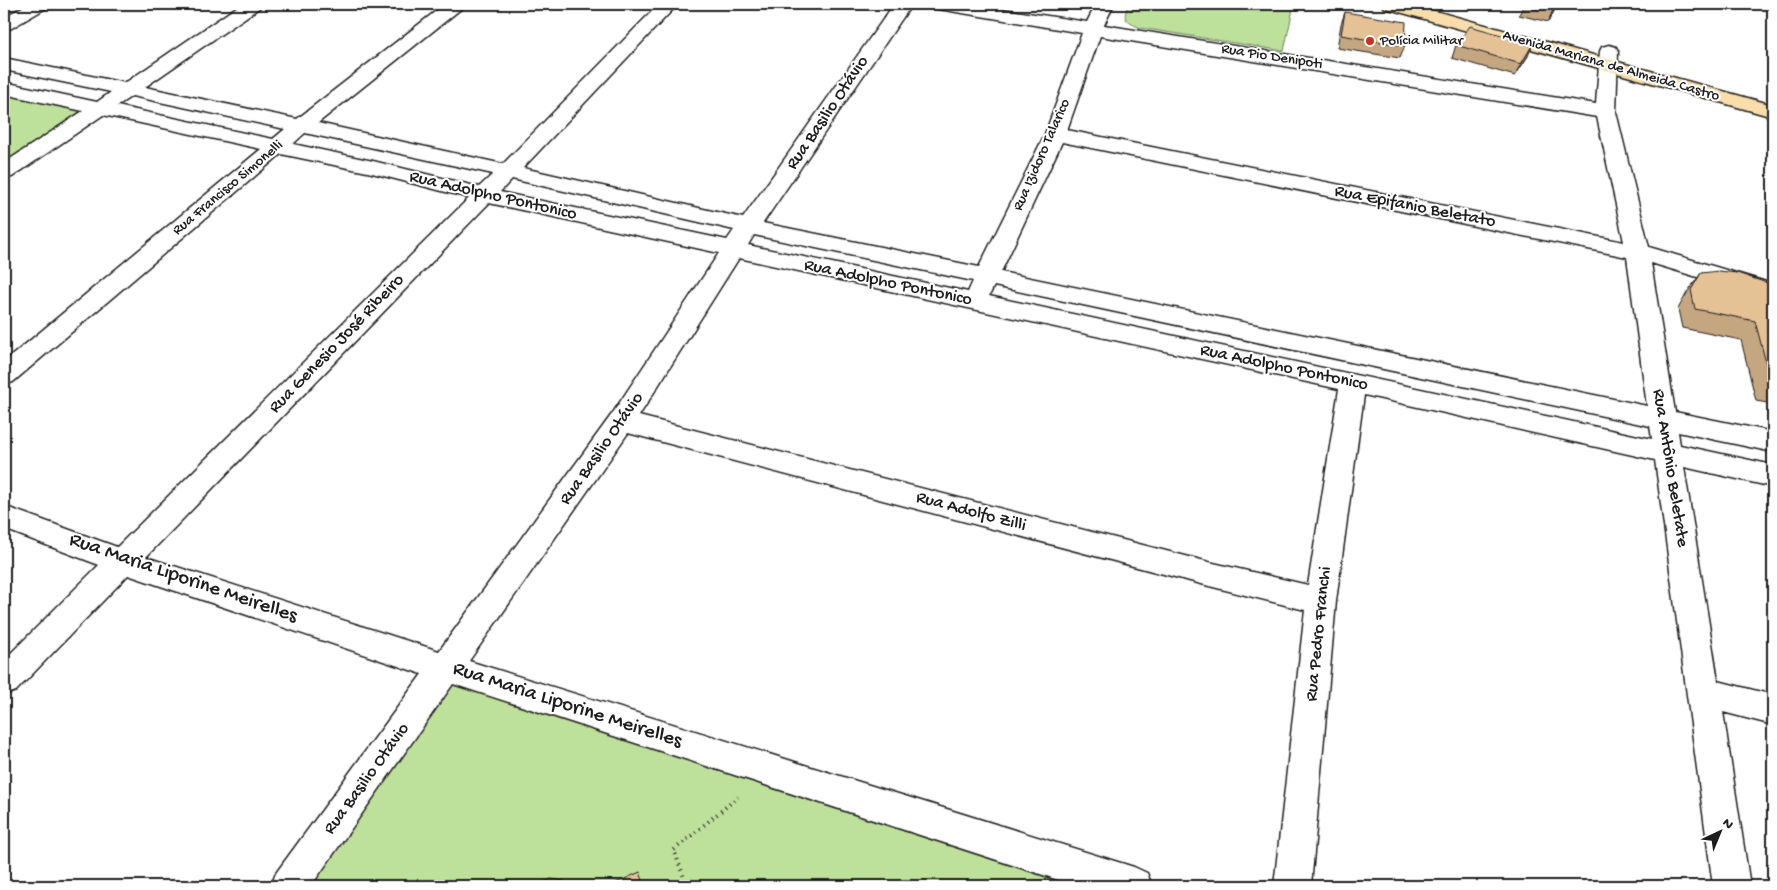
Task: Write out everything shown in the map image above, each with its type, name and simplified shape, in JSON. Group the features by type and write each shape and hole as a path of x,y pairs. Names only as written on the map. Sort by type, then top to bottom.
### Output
{"main road":[{"name":"Avenida Mariana de Almeida Castro","path":"1391,4 1609,58 1773,95"},
{"name":"Avenida Mariana de Almeida Castro","path":"1439,4 1773,111"}],"street":[{"path":"4,24 40,4"},
{"path":"4,172 253,4"},
{"name":"Rua Francisco Simonelli","path":"4,376 300,127 456,4"},
{"name":"Rua Genesio José Ribeiro","path":"4,681 124,562 669,4"},
{"name":"Rua Basilio Otávio","path":"289,886 447,668 622,421 734,249 903,4"},
{"name":"Rua Pio Denipoti","path":"938,4 1606,112"},
{"name":"Rua Izidoro Talarico","path":"976,302 986,276 1055,134 1093,28 1105,4"},
{"name":"Rua Antônio Beletate","path":"1609,58 1606,112 1638,252 1732,886"},
{"name":"Rua Adolpho Pontonico","path":"4,64 398,146 750,227 1773,442"},
{"name":"Rua Adolpho Pontonico","path":"4,88 99,107 276,148 373,167 483,195 1353,382 1773,476"},
{"name":"Rua Epifanio Beletato","path":"1055,134 1638,252 1711,272 1773,292"},
{"path":"373,167 398,146"},
{"name":"Rua Pedro Franchi","path":"1293,886 1321,601 1353,382"},
{"name":"Rua Adolfo Zilli","path":"622,421 1209,574 1321,601"},
{"name":"Rua Maria Liporine Meirelles","path":"4,517 124,562 447,668 1134,886"},
{"path":"1704,692 1773,710"}],"path":[{"path":"687,886 674,850 741,795"}],"green space":[{"path":"1129,4 1294,4 1284,51 1141,28 1129,22 1125,17"},
{"path":"4,94 83,110 4,163"},
{"path":"444,672 1103,886 295,886"}],"building":[{"path":"1529,4 1556,4 1553,10"},
{"path":"1345,12 1406,22 1405,46 1341,35"},
{"path":"1470,26 1533,44 1521,64 1456,45"},
{"path":"1719,271 1737,273 1773,285 1773,383 1771,382 1755,321 1695,309 1691,290 1701,273"},
{"path":"640,872 645,886 609,886"},
{"path":"551,879 564,881 566,886 534,886"}],"place":[{"name":"Polícia Militar","path":"1370,41"}]}
